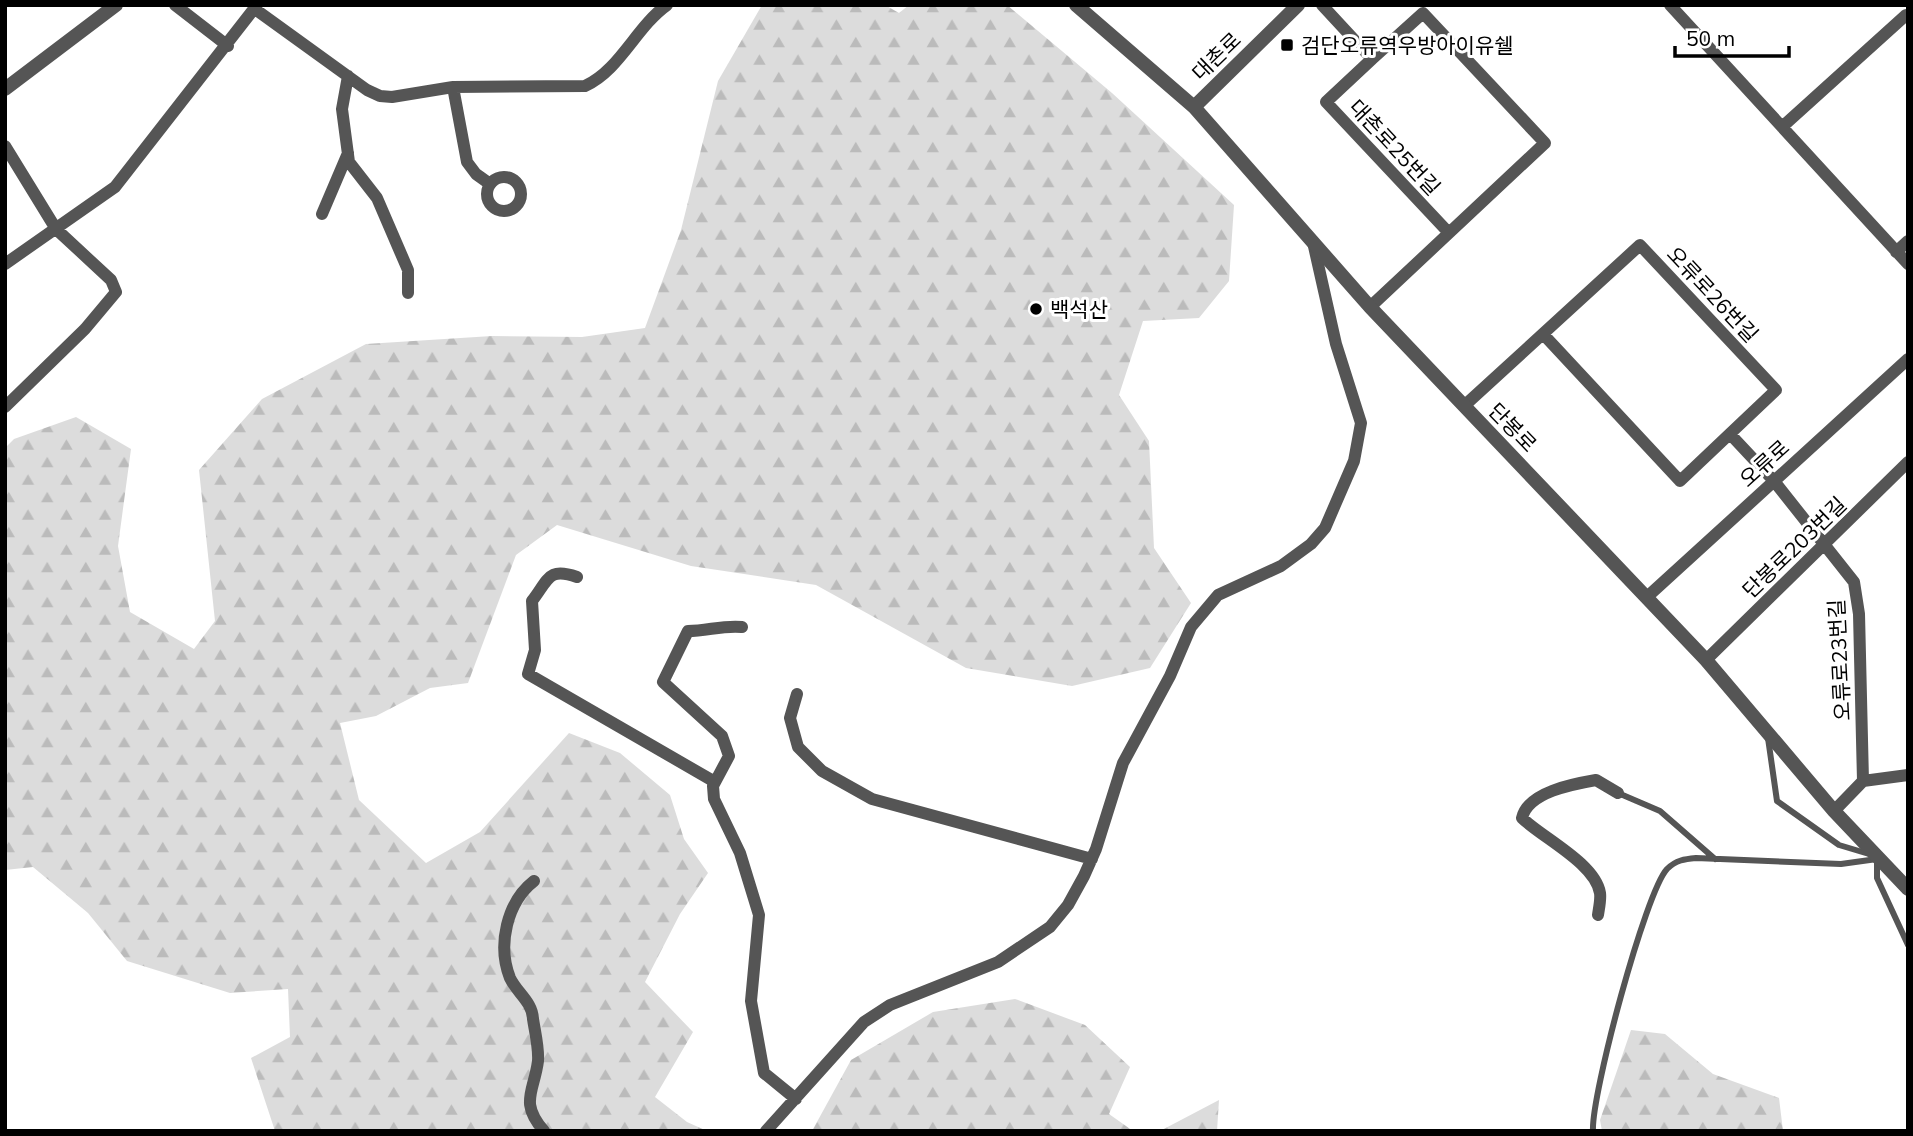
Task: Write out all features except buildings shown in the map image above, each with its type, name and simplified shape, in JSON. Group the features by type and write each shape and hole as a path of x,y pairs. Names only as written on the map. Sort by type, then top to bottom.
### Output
{"street":[{"path":"5,89 116,5"},
{"path":"175,5 228,46"},
{"path":"5,264 115,187 256,7 348,76 380,96 391,97 453,87 585,86 607,70 649,10 667,5"},
{"name":"단봉로","path":"1076,5 1194,107 1370,307 1706,660 1834,811 1908,889"},
{"name":"대촌로","path":"1194,107 1298,5"},
{"path":"1321,5 1372,59"},
{"path":"1675,7 1908,264"},
{"path":"1782,127 1904,12"},
{"name":"대촌로25번길","path":"1370,307 1449,233 1545,143 1423,13 1326,102 1449,233"},
{"path":"348,76 342,109 348,153 354,171 377,198 408,270 408,293"},
{"path":"453,87 467,162 476,174 490,184"},
{"path":"5,146 56,229 111,280 116,292 85,329 5,407"},
{"path":"322,214 348,153"},
{"path":"1896,252 1908,241"},
{"path":"766,1131 851,1034 881,1010 919,993 967,977 1033,941 1068,905 1092,859 1123,763 1170,676 1191,627 1218,595 1281,566 1311,544 1325,528 1354,461 1361,424 1336,344 1313,242"},
{"name":"오류로26번길","path":"1464,406 1640,244 1776,390 1680,481 1543,334"},
{"name":"오류로","path":"1647,597 1908,359"},
{"path":"1730,434 1774,481"},
{"name":"단봉로203번길","path":"1706,660 1908,462"},
{"name":"오류로23번길","path":"1774,481 1854,582 1859,614 1863,781"},
{"path":"577,577 560,571 554,573 532,601 535,650 528,674 715,782"},
{"path":"742,627 720,625 705,631 688,631 663,682 722,736 728,746 729,756 715,782 714,799 740,853 759,915 751,1001 764,1073 796,1099"},
{"path":"797,694 790,719 798,747 822,771 872,799 1092,859"},
{"path":"1834,811 1863,781 1908,775"},
{"path":"1598,915 1600,892 1591,877 1562,846 1522,818 1524,809 1536,801 1576,784 1596,780 1618,793"},
{"path":"534,881 520,892 510,907 507,968 511,981 533,1009 538,1061 529,1093 529,1106 544,1131"}],"lane":[{"path":"1768,733 1777,802 1839,845 1876,857"},
{"path":"1618,793 1660,811 1715,859"},
{"path":"1593,1131 1597,1099 1636,942 1666,870 1679,860 1841,864 1876,857"},
{"path":"1876,857 1877,878 1908,945"}],"green space":[{"path":"762,5 885,5 899,13 909,5 1007,5 1112,93 1234,205 1229,281 1199,318 1143,321 1119,395 1149,441 1154,548 1191,603 1150,668 1072,686 966,668 816,585 691,566 557,525 516,555 468,683 430,688 376,716 340,723 359,800 426,863 480,832 569,733 620,753 670,795 684,839 708,873 680,914 645,982 693,1032 655,1097 687,1122 707,1131 275,1131 251,1058 290,1037 288,989 230,993 127,961 88,913 33,867 5,870 5,448 14,439 76,417 131,449 118,546 130,612 194,649 215,621 199,470 262,399 366,344 492,336 582,337 645,328 681,230 718,81"},
{"path":"1015,999 1085,1025 1130,1067 1109,1114 1133,1131 812,1131 851,1060 933,1012"},
{"path":"1631,1030 1665,1034 1713,1074 1779,1098 1783,1131 1602,1131 1600,1120"},
{"path":"1219,1100 1217,1131 1160,1131"}],"place":[{"name":"검단오류역우방아이유쉘","path":"1287,45"},
{"name":"백석산","path":"1036,309"}]}
